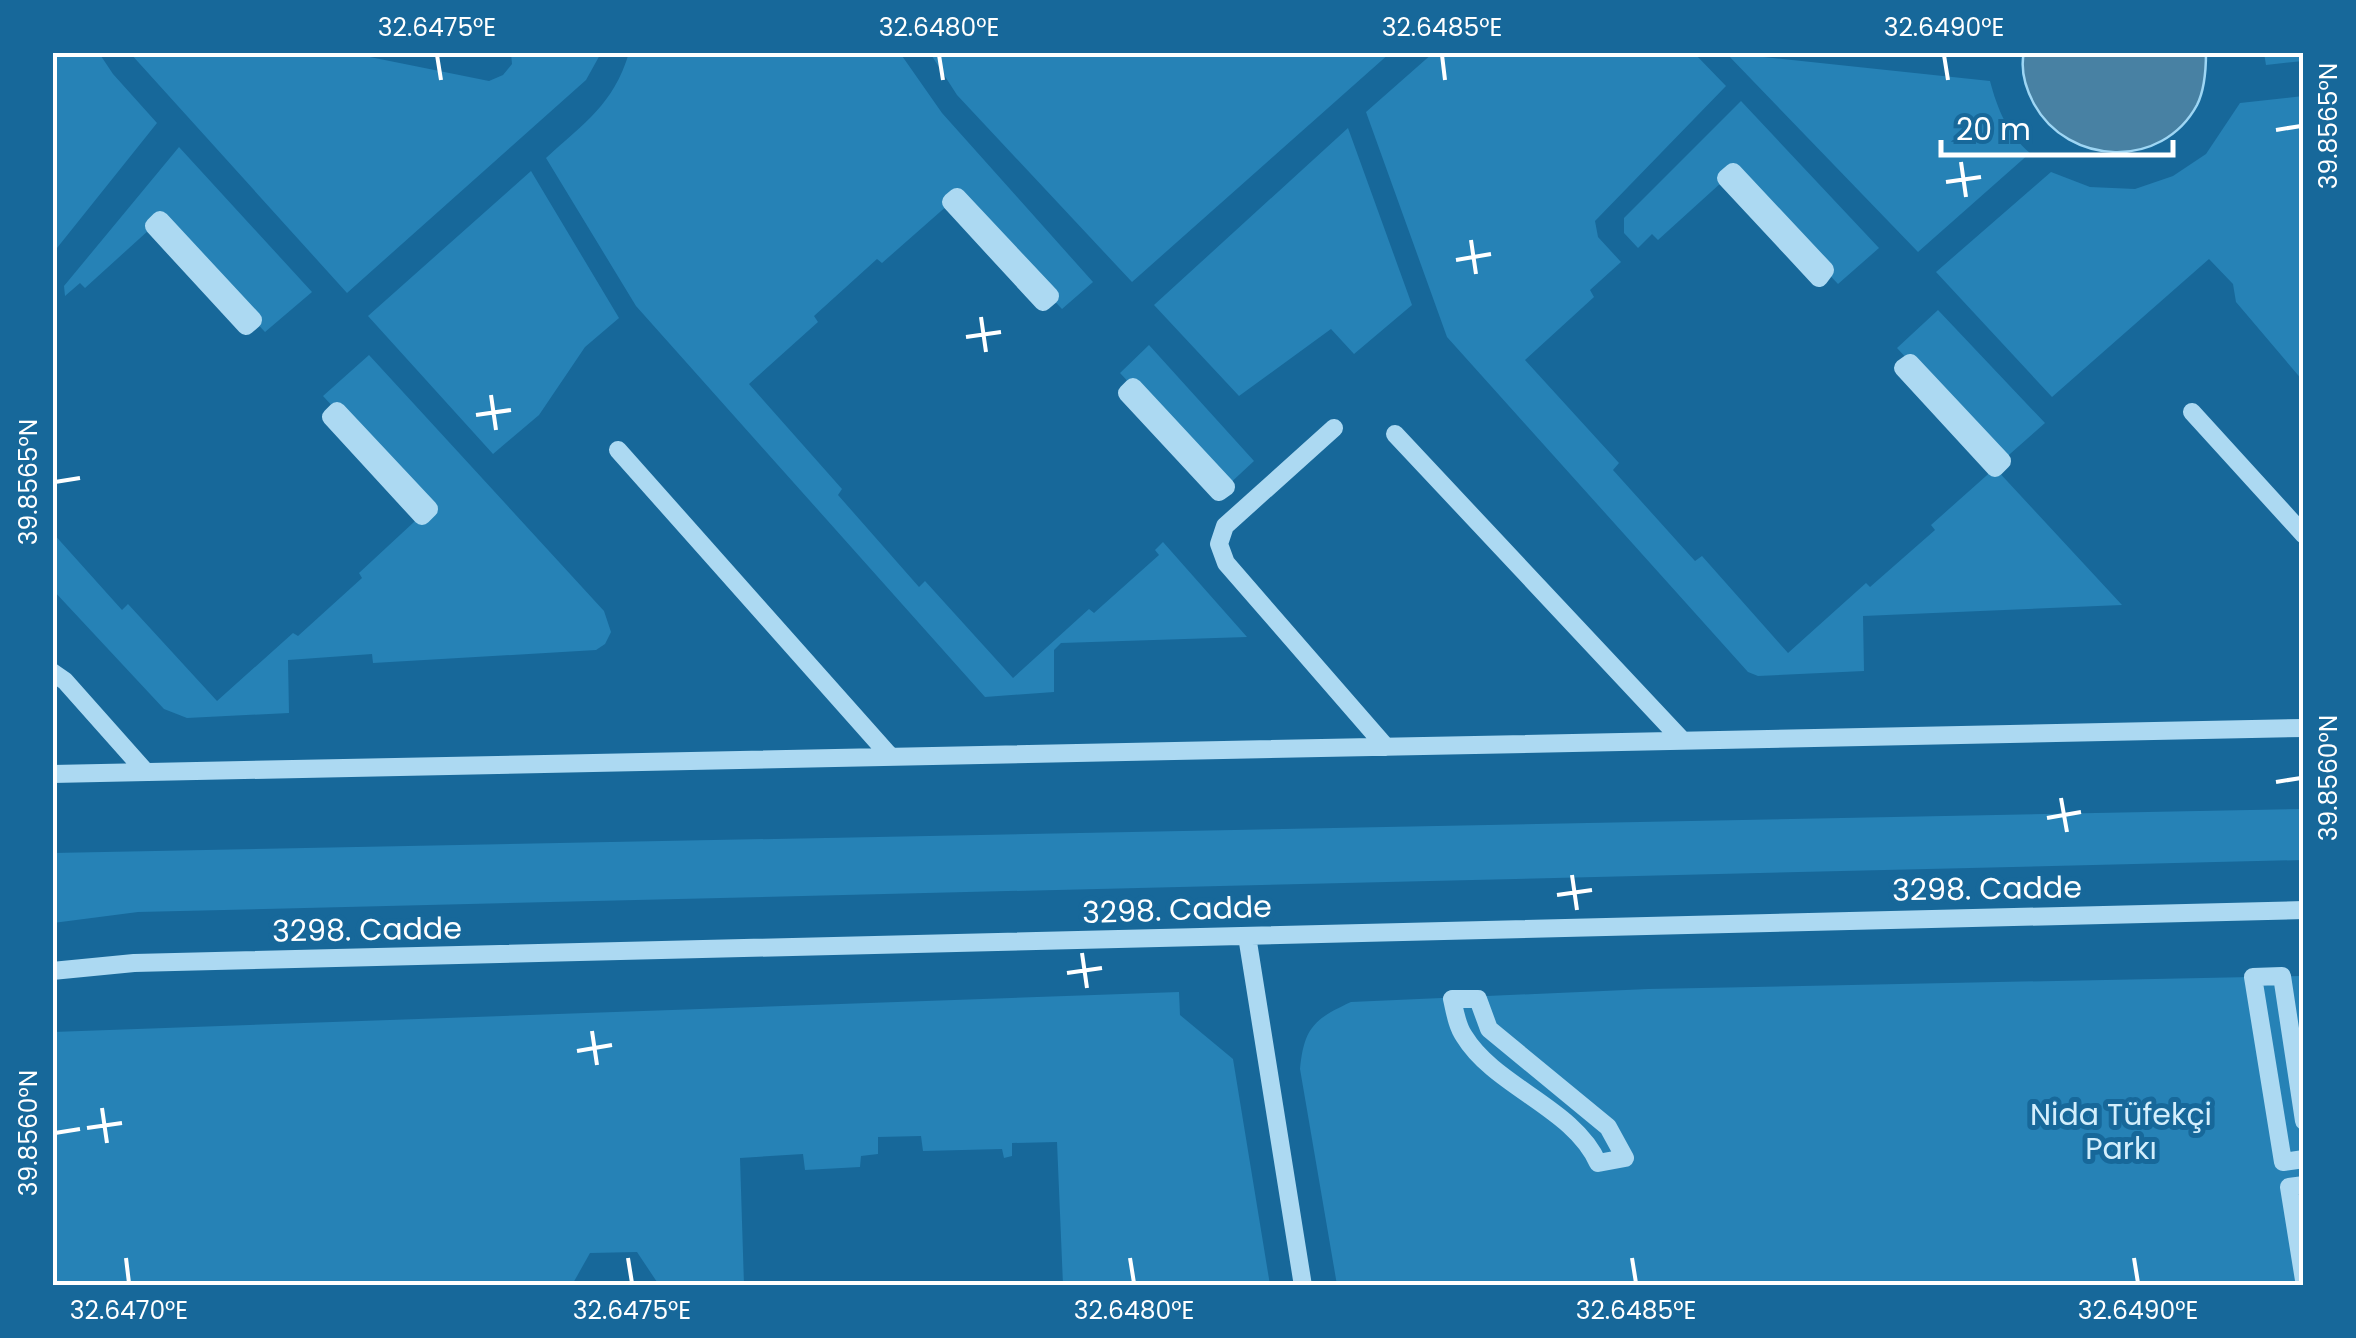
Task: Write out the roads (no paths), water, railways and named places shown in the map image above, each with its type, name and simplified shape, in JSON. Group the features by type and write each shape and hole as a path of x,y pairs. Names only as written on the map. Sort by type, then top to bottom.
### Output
{"street":[{"path":"1733,172 1825,270 1819,278 1726,178 1733,172"},
{"path":"957,197 1050,296 1043,302 950,202 957,197"},
{"path":"160,220 253,320 246,326 154,226 160,220"},
{"path":"1910,362 2002,461 1995,468 1903,368 1910,362"},
{"path":"1134,386 1226,486 1220,492 1128,393 1134,386"},
{"path":"337,411 429,508 422,516 331,417 337,411"},
{"path":"2192,412 2304,535"},
{"path":"1334,428 1225,526 1219,544 1226,564 1386,746"},
{"path":"1395,434 1682,740"},
{"path":"618,450 890,756"},
{"path":"52,672 65,681 145,771"},
{"path":"52,774 2304,728"},
{"name":"3298. Cadde","path":"52,972 134,963 2304,910"},
{"path":"1246,936 1303,1286"},
{"path":"2304,1121 2282,976 2254,977 2283,1162 2304,1159"},
{"path":"1478,999 1489,1029 1498,1038 1608,1127 1625,1158 1598,1163 1584,1140 1484,1061 1462,1034 1452,1000 1478,999"},
{"path":"2304,1185 2289,1188 2304,1280"}],"park label":[{"name":"Nida Tüfekçi Parkı","path":"2121,1132"}]}
